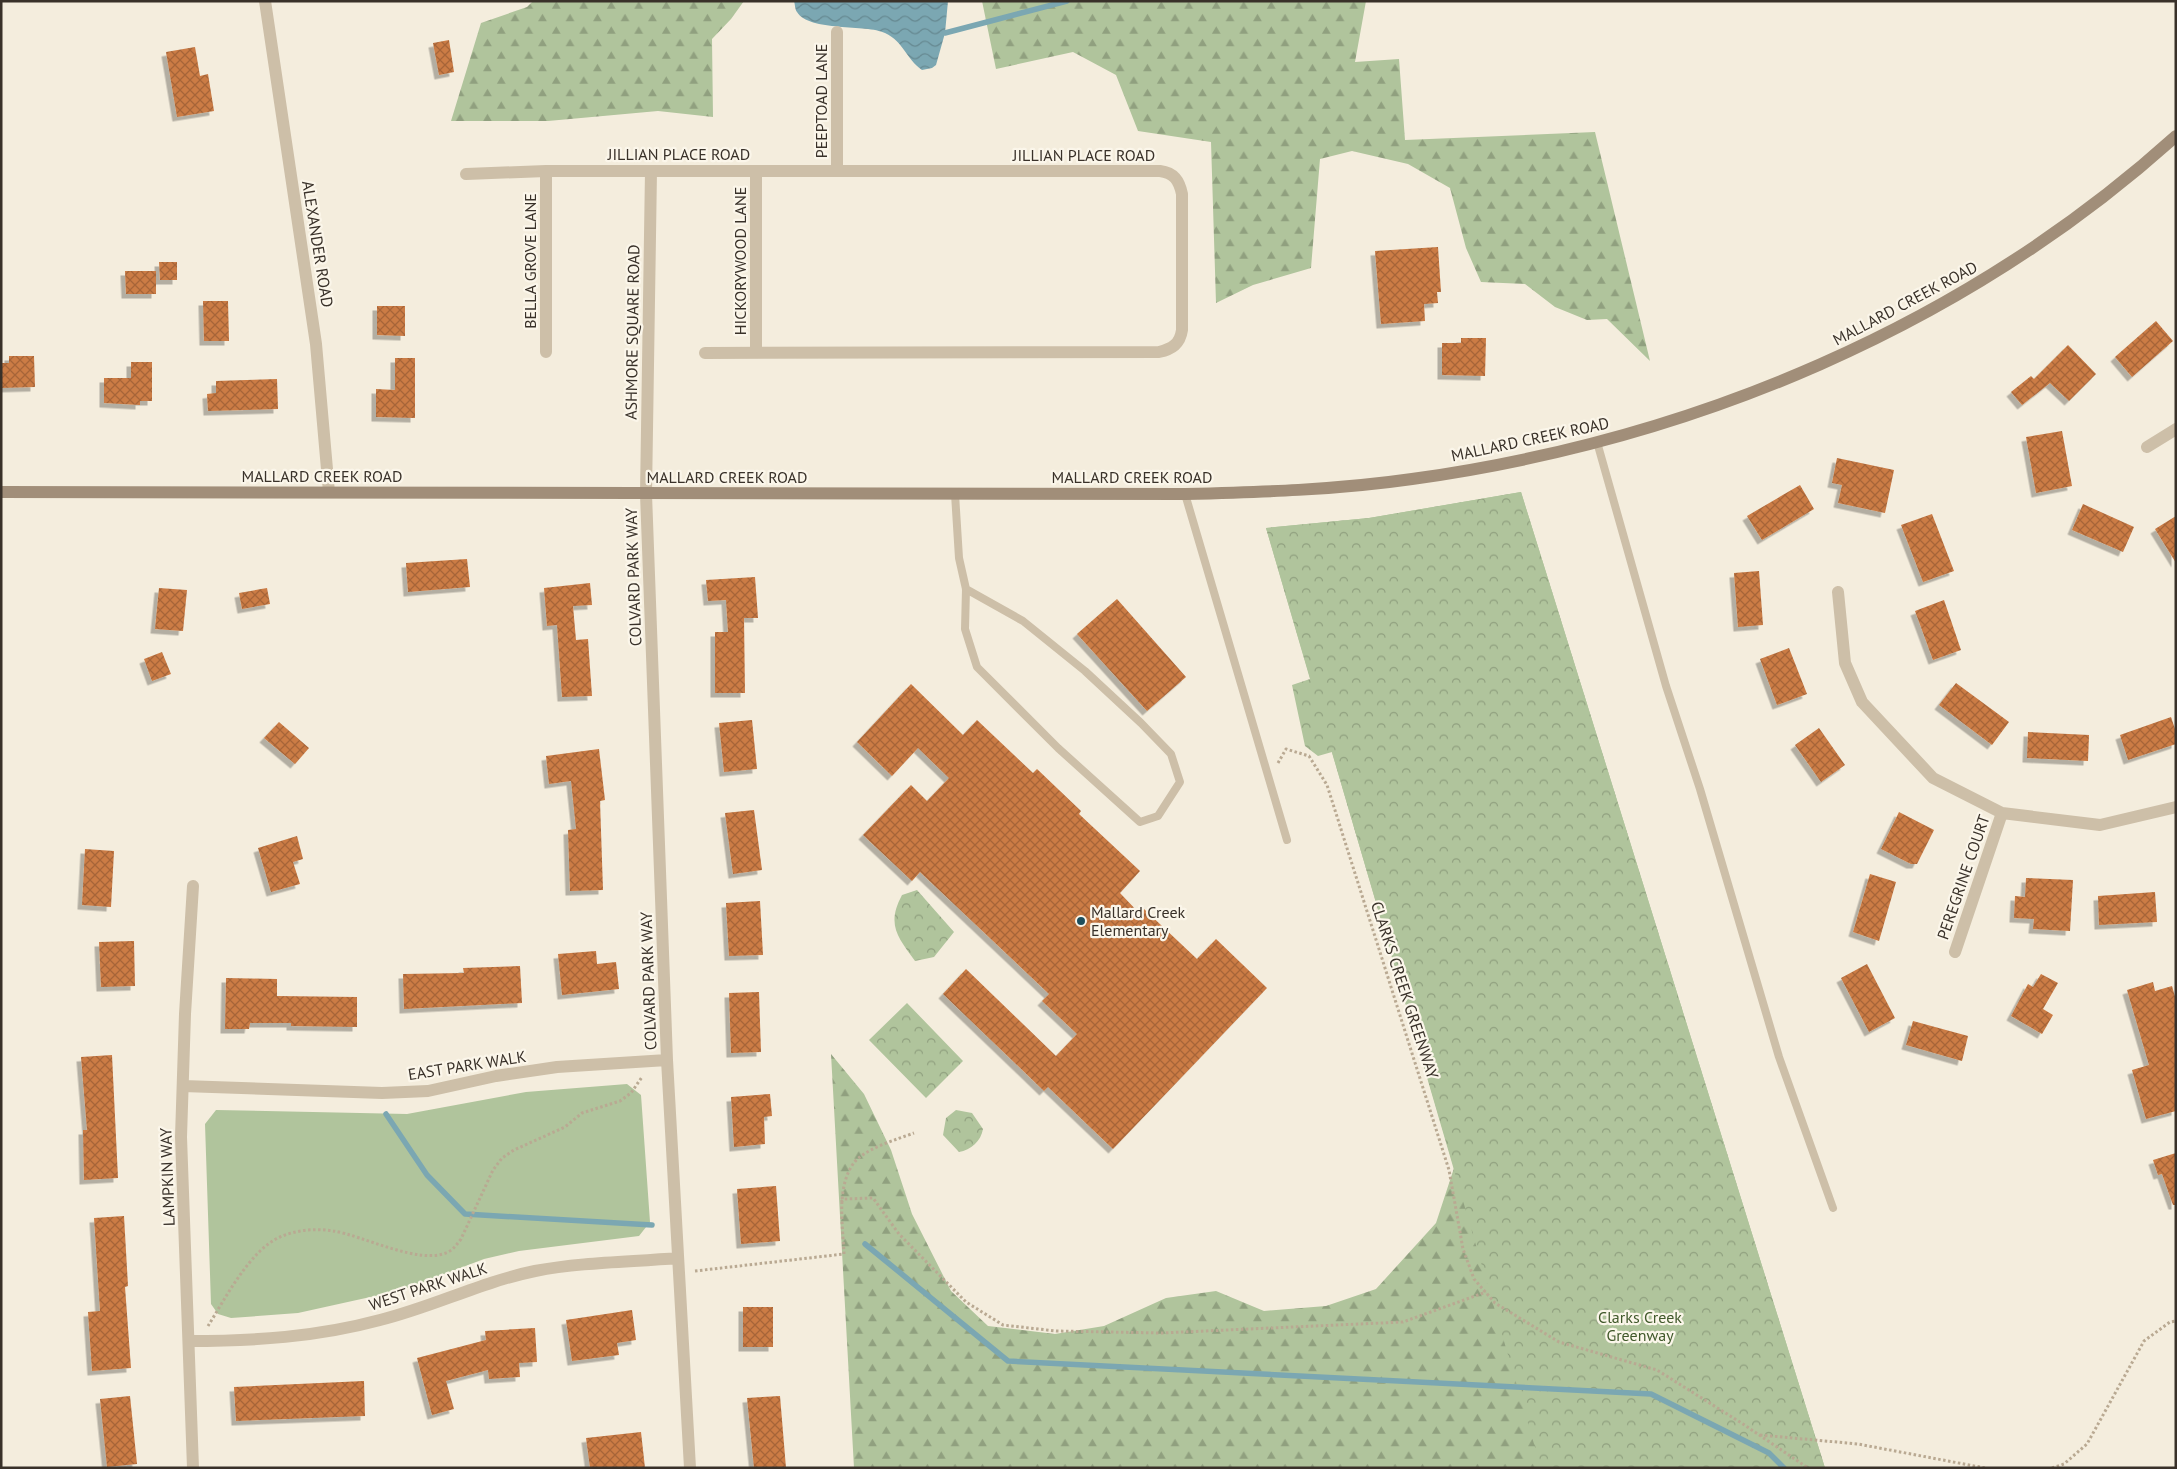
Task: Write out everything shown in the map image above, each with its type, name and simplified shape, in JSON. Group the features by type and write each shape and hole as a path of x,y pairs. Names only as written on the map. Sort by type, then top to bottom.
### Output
{"main road":[{"name":"MALLARD CREEK ROAD","path":"1,492 1185,494 1329,488 1403,480 1539,457 1597,442 1691,414 1830,361 1913,320 2008,265 2054,234 2125,180 2176,136"}],"street":[{"name":"ALEXANDER ROAD","path":"265,1 316,344 323,404 329,492"},
{"name":"PEEPTOAD LANE","path":"837,32 837,171"},
{"name":"JILLIAN PLACE ROAD","path":"466,174 546,171 1167,172 1173,175 1180,183 1182,194 1181,337 1178,343 1169,350 1159,352 705,352"},
{"name":"BELLA GROVE LANE","path":"546,171 546,352"},
{"name":"ASHMORE SQUARE ROAD","path":"646,494 651,171"},
{"name":"HICKORYWOOD LANE","path":"756,171 756,352"},
{"path":"2146,447 2176,429"},
{"name":"COLVARD PARK WAY","path":"646,494 667,1060 690,1468"},
{"path":"1838,592 1845,663 1862,702 1933,778 2002,813 2100,825 2176,807"},
{"name":"PEREGRINE COURT","path":"1955,952 2002,813"},
{"name":"LAMPKIN WAY","path":"193,886 181,1137 193,1468"},
{"name":"EAST PARK WALK","path":"183,1086 382,1093 428,1091 496,1076 557,1067 667,1060"},
{"name":"WEST PARK WALK","path":"189,1341 248,1341 335,1331 435,1304 490,1282 536,1271 571,1266 678,1258"}],"lane":[{"path":"1597,442 1666,686 1700,789 1779,1057 1833,1208"},
{"path":"955,494 959,558 966,589 965,628 977,667 1058,748 1140,822 1158,816 1180,782 1171,754 1141,723 1085,672 1023,622 966,589"},
{"path":"1185,494 1286,840"}],"path":[{"name":"CLARKS CREEK GREENWAY","path":"1276,766 1286,749 1309,756 1327,785 1449,1170 1463,1249 1474,1280 1495,1303 1558,1342 1657,1370 1808,1468"},
{"path":"206,1328 249,1265 263,1248 279,1237 312,1229 333,1231 416,1254 437,1255 446,1253 454,1248 468,1225 493,1170 502,1158 514,1150 565,1127 582,1114 620,1101 631,1093 642,1077"},
{"path":"689,1271 844,1254 841,1197 853,1163 876,1148 914,1133"},
{"path":"841,1202 844,1199 873,1198 899,1234 966,1302 1003,1325 1056,1331 1161,1333 1403,1322 1486,1292"},
{"path":"2052,1468 2064,1464 2087,1444 2144,1341 2170,1322 2176,1321"},
{"path":"1759,1435 1858,1444 1985,1468"},
{"path":"1799,1468 1802,1464"}],"green space":[{"path":"533,1 744,1 731,19 712,39 713,117 658,111 548,121 451,121 481,23 527,7"},
{"path":"982,1 1366,1 1355,62 1399,59 1405,140 1595,132 1650,361 1607,319 1587,320 1555,307 1525,284 1481,282 1466,248 1450,188 1408,164 1352,151 1320,159 1311,268 1253,285 1216,303 1211,142 1138,131 1116,75 1073,52 996,69"},
{"name":"Clarks Creek Greenway","path":"1521,492 1825,1468 854,1468 831,1054 864,1094 891,1150 912,1214 951,1291 988,1326 1055,1334 1104,1326 1166,1298 1216,1291 1264,1311 1326,1306 1376,1289 1436,1223 1454,1168 1266,528 1369,518"},
{"name":"Clarks Creek Greenway","path":"1521,492 1825,1468 1541,1468 1332,752 1318,756 1305,746 1292,685 1310,679 1266,528 1369,518"},
{"path":"917,890 954,932 934,957 915,961 899,937 896,930 895,915 902,895"},
{"path":"907,1003 963,1061 926,1098 869,1040"},
{"path":"627,1084 641,1095 650,1222 639,1236 519,1251 484,1259 402,1290 298,1313 231,1318 218,1314 211,1304 205,1124 216,1110 407,1114 526,1092"},
{"path":"956,1110 972,1113 983,1129 975,1144 959,1152 943,1135 946,1118"}],"water":[{"path":"794,1 948,1 945,33 936,65 922,70 912,61 897,41 877,30 825,25 803,18 796,11"}],"building":[{"path":"449,40 454,72 439,75 433,43"},
{"path":"195,47 200,76 208,74 214,111 177,117 166,52"},
{"path":"1438,247 1441,292 1437,292 1438,303 1424,304 1425,321 1381,324 1375,251"},
{"path":"159,262 177,262 177,280 160,280"},
{"path":"125,271 156,271 156,294 126,294"},
{"path":"203,301 228,301 229,341 204,341"},
{"path":"377,306 405,306 405,336 377,335"},
{"path":"2156,321 2173,341 2132,377 2115,357"},
{"path":"1461,338 1486,338 1485,376 1442,375 1442,343 1461,343"},
{"path":"2068,345 2096,374 2069,401 2050,383 2022,405 2011,392 2031,376 2034,379"},
{"path":"9,356 34,356 35,387 1,388 1,363 9,363"},
{"path":"395,358 415,358 415,418 376,417 376,389 395,390"},
{"path":"131,362 152,362 152,401 140,401 140,405 104,403 104,378 131,378"},
{"path":"277,379 278,409 208,411 207,394 216,393 216,381"},
{"path":"2062,431 2072,486 2036,493 2026,437"},
{"path":"1837,458 1894,470 1885,513 1838,503 1842,485 1832,483"},
{"path":"1800,485 1814,509 1762,540 1747,516"},
{"path":"2083,504 2134,527 2123,552 2072,530"},
{"path":"1932,514 1954,571 1923,582 1901,525"},
{"path":"2176,516 2176,563 2155,529"},
{"path":"467,559 470,587 408,592 406,563"},
{"path":"1759,571 1763,625 1738,627 1734,573"},
{"path":"755,577 758,618 744,618 745,693 715,693 715,632 728,632 726,600 708,601 706,580"},
{"path":"590,583 592,605 573,606 576,640 588,639 592,696 562,697 557,625 547,626 544,588"},
{"path":"159,588 187,590 183,631 155,629"},
{"path":"267,588 270,604 242,609 239,593"},
{"path":"1117,599 1186,677 1147,711 1077,634"},
{"path":"1944,600 1961,650 1933,660 1915,611"},
{"path":"1789,648 1807,694 1777,705 1760,659"},
{"path":"162,652 171,674 152,681 144,659"},
{"path":"1956,683 2009,722 1992,745 1939,705"},
{"name":"Mallard Creek Elementary","path":"911,684 963,735 977,720 1033,773 1037,769 1081,811 1079,814 1140,871 1120,893 1140,914 1144,909 1197,959 1216,939 1267,988 1113,1149 1048,1087 1044,1091 943,994 966,969 1056,1056 1077,1034 1042,1001 1049,994 920,872 912,881 863,835 911,785 927,801 949,778 918,748 892,776 857,742"},
{"path":"2171,717 2176,732 2176,744 2128,760 2120,735"},
{"path":"752,720 757,769 724,772 719,723"},
{"path":"279,722 309,748 295,764 264,738"},
{"path":"1819,728 1845,765 1821,782 1795,745"},
{"path":"2028,732 2089,735 2088,761 2027,758"},
{"path":"599,749 605,800 600,801 603,890 570,891 568,830 576,829 571,781 549,784 546,756"},
{"path":"754,810 762,870 733,874 725,813"},
{"path":"1899,812 1934,830 1917,864 1911,864 1881,849"},
{"path":"297,836 303,859 293,862 300,884 271,892 258,848"},
{"path":"85,849 114,851 111,907 82,905"},
{"path":"1870,874 1896,882 1879,941 1853,932"},
{"path":"2026,878 2073,880 2070,931 2033,929 2034,919 2014,918 2015,896 2025,897"},
{"path":"2155,892 2157,922 2099,925 2098,896"},
{"path":"760,901 763,955 729,956 726,903"},
{"path":"134,941 135,986 101,987 99,942"},
{"path":"596,951 597,964 616,962 619,989 562,995 558,954"},
{"path":"1867,964 1895,1018 1869,1032 1841,978"},
{"path":"520,966 522,1003 404,1009 403,974 464,973 463,968"},
{"path":"2041,974 2058,983 2043,1009 2053,1015 2042,1034 2011,1016 2028,984 2033,987"},
{"path":"226,978 277,979 277,996 357,997 357,1027 291,1026 291,1023 250,1023 249,1029 225,1029"},
{"path":"2153,982 2155,991 2172,986 2176,1000 2176,1111 2146,1119 2132,1070 2149,1065 2127,990"},
{"path":"759,992 761,1052 731,1053 729,993"},
{"path":"1913,1021 1968,1036 1962,1061 1906,1045"},
{"path":"112,1055 118,1178 84,1180 83,1130 87,1130 81,1057"},
{"path":"770,1094 772,1116 764,1117 765,1144 734,1147 731,1097"},
{"path":"2176,1153 2176,1205 2173,1205 2162,1174 2158,1175 2153,1160"},
{"path":"776,1186 780,1241 741,1244 737,1189"},
{"path":"124,1216 128,1286 125,1287 131,1368 92,1371 88,1312 100,1311 94,1218"},
{"path":"743,1307 773,1307 773,1347 743,1347"},
{"path":"632,1310 636,1340 617,1343 619,1355 572,1361 566,1320"},
{"path":"535,1328 537,1362 519,1363 520,1377 489,1379 488,1370 446,1381 454,1409 432,1415 417,1358 486,1340 485,1331"},
{"path":"364,1381 365,1416 236,1421 234,1387"},
{"path":"130,1396 137,1464 107,1467 100,1399"},
{"path":"780,1396 786,1468 754,1468 747,1398"},
{"path":"641,1432 645,1468 590,1468 586,1438"}],"waterway":[{"path":"945,33 1067,1"},
{"path":"386,1114 427,1175 465,1214 652,1225"},
{"path":"865,1244 1008,1361 1651,1394 1769,1453 1784,1468"}],"place":[{"name":"Mallard Creek Elementary","path":"1081,921"}]}
